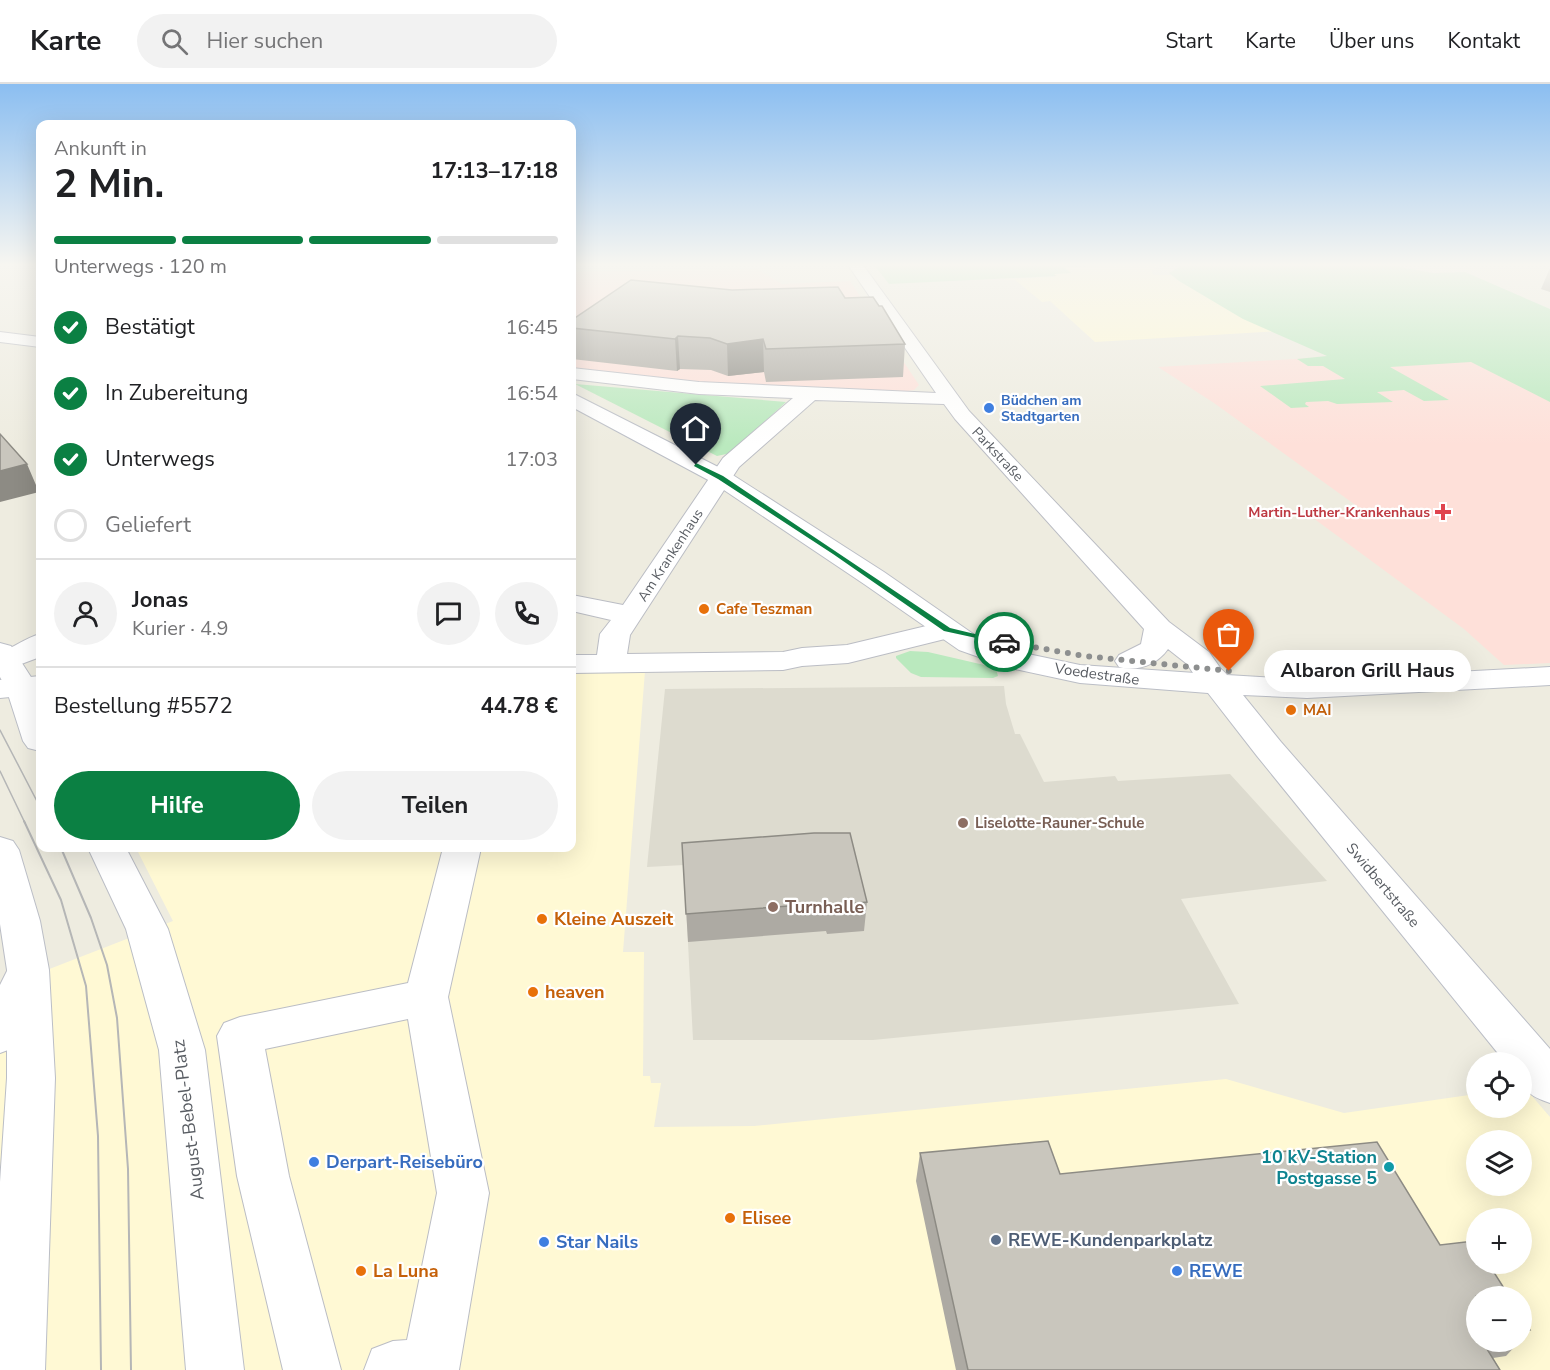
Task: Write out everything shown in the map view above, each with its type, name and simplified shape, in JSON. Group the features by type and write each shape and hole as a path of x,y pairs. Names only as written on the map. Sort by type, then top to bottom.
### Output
{"street":[{"name":"Parkstraße","path":"898,325 962,415 1159,628 1198,658 1212,677"},
{"path":"0,337 36,342"},
{"path":"576,374 699,388 950,398"},
{"name":"Am Krankenhaus","path":"626,656 615,634 630,615 720,477 730,463 810,394"},
{"path":"576,401 720,477 874,578 947,630"},
{"path":"576,604 630,615"},
{"path":"1130,661 1146,656 1156,649 1160,639 1159,628"},
{"name":"Voedestraße","path":"947,630 969,644 995,654 1080,675 1212,677"},
{"name":"Voedestraße","path":"576,660 626,656 685,662 783,661 802,657 848,654 902,639 947,630 1048,651 1130,661 1212,677 1307,689 1550,676"},
{"path":"36,646 27,652 11,673 36,732"},
{"name":"Voedestraße","path":"576,663 626,656"},
{"name":"Swidbertstraße","path":"1212,677 1269,749 1550,1083"},
{"path":"0,850 17,910 28,970 31,1078 16,1370"},
{"name":"August-Bebel-Platz","path":"109,852 147,928 182,1050 215,1370"},
{"path":"418,1369 463,1192 426,997 461,852"},
{"path":"0,1034 28,970"},
{"path":"312,1370 263,1176 240,1036 426,997"}],"shaded area":[{"path":"576,325 879,325 919,385 914,390 901,392 705,383 576,368"},
{"path":"1076,325 1268,325 1279,331 1095,342"},
{"name":"Martin-Luther-Krankenhaus","path":"1486,356 1550,371 1550,663 1504,665 1464,629 1309,515 1361,509 1214,403 1158,367 1328,357"},
{"path":"645,671 623,952 644,952 643,1076 650,1076 651,1083 661,1083 654,1127 754,1126 1226,1079 1344,1113 1466,1095 1466,1118 1532,1118 1532,1096 1550,1117 1550,1370 0,1370 0,990 173,921 138,852 576,852 576,673"},
{"name":"Liselotte-Rauner-Schule","path":"1004,686 1006,704 1015,734 1020,734 1044,782 1115,776 1118,781 1230,774 1327,881 1181,899 1239,1004 873,1040 693,1040 684,865 647,867 665,689"}],"green space":[{"path":"1257,325 1550,325 1550,402 1471,362 1390,367 1449,400 1424,401 1404,390 1377,392 1393,402 1337,404 1328,401 1306,402 1305,404 1309,407 1291,408 1260,386 1345,379 1323,366 1308,366 1297,359 1327,356"},
{"path":"576,384 786,402 731,453 717,456"},
{"path":"910,651 928,652 993,667 998,676 993,678 921,677 911,673 896,658"}],"building":[{"path":"576,325 894,325 905,344 766,349 763,339 727,344 710,338 678,336 675,339 576,328"},
{"path":"0,434 27,464 0,471"},
{"path":"814,833 850,833 867,902 686,914 682,843"},
{"name":"REWE","path":"1048,1141 1060,1174 1377,1142 1440,1245 1466,1242 1466,1274 1495,1274 1503,1286 1466,1286 1466,1352 1489,1352 1500,1370 968,1370 920,1153"}],"tram line":[{"path":"0,730 36,799"},
{"path":"0,771 25,823"},
{"path":"24,821 36,847"},
{"path":"39,852 61,900 86,986 98,1136 101,1370"},
{"path":"63,852 91,918 107,965 117,1018 128,1169 131,1370"}],"way so far":[{"path":"1004,642 1085,656 1229,671"}],"place":[{"name":"Büdchen am Stadtgarten","path":"989,408"},
{"name":"Martin-Luther-Krankenhaus","path":"1443,512"},
{"name":"Cafe Teszman","path":"704,609"},
{"name":"Albaron Grill Haus","path":"1229,671"},
{"name":"MAI","path":"1291,710"},
{"name":"Liselotte-Rauner-Schule","path":"963,823"},
{"name":"Turnhalle","path":"773,907"},
{"name":"Kleine Auszeit","path":"542,919"},
{"name":"heaven","path":"533,992"},
{"name":"Derpart-Reisebüro","path":"314,1162"},
{"name":"10 kV-Station Postgasse 5","path":"1389,1167"},
{"name":"Elisee","path":"730,1218"},
{"name":"REWE-Kundenparkplatz","path":"996,1240"},
{"name":"Star Nails","path":"544,1242"},
{"name":"La Luna","path":"361,1271"},
{"name":"REWE","path":"1177,1271"}],"route":[{"path":"696,465 720,477 836,553 947,630 1004,642"}]}
